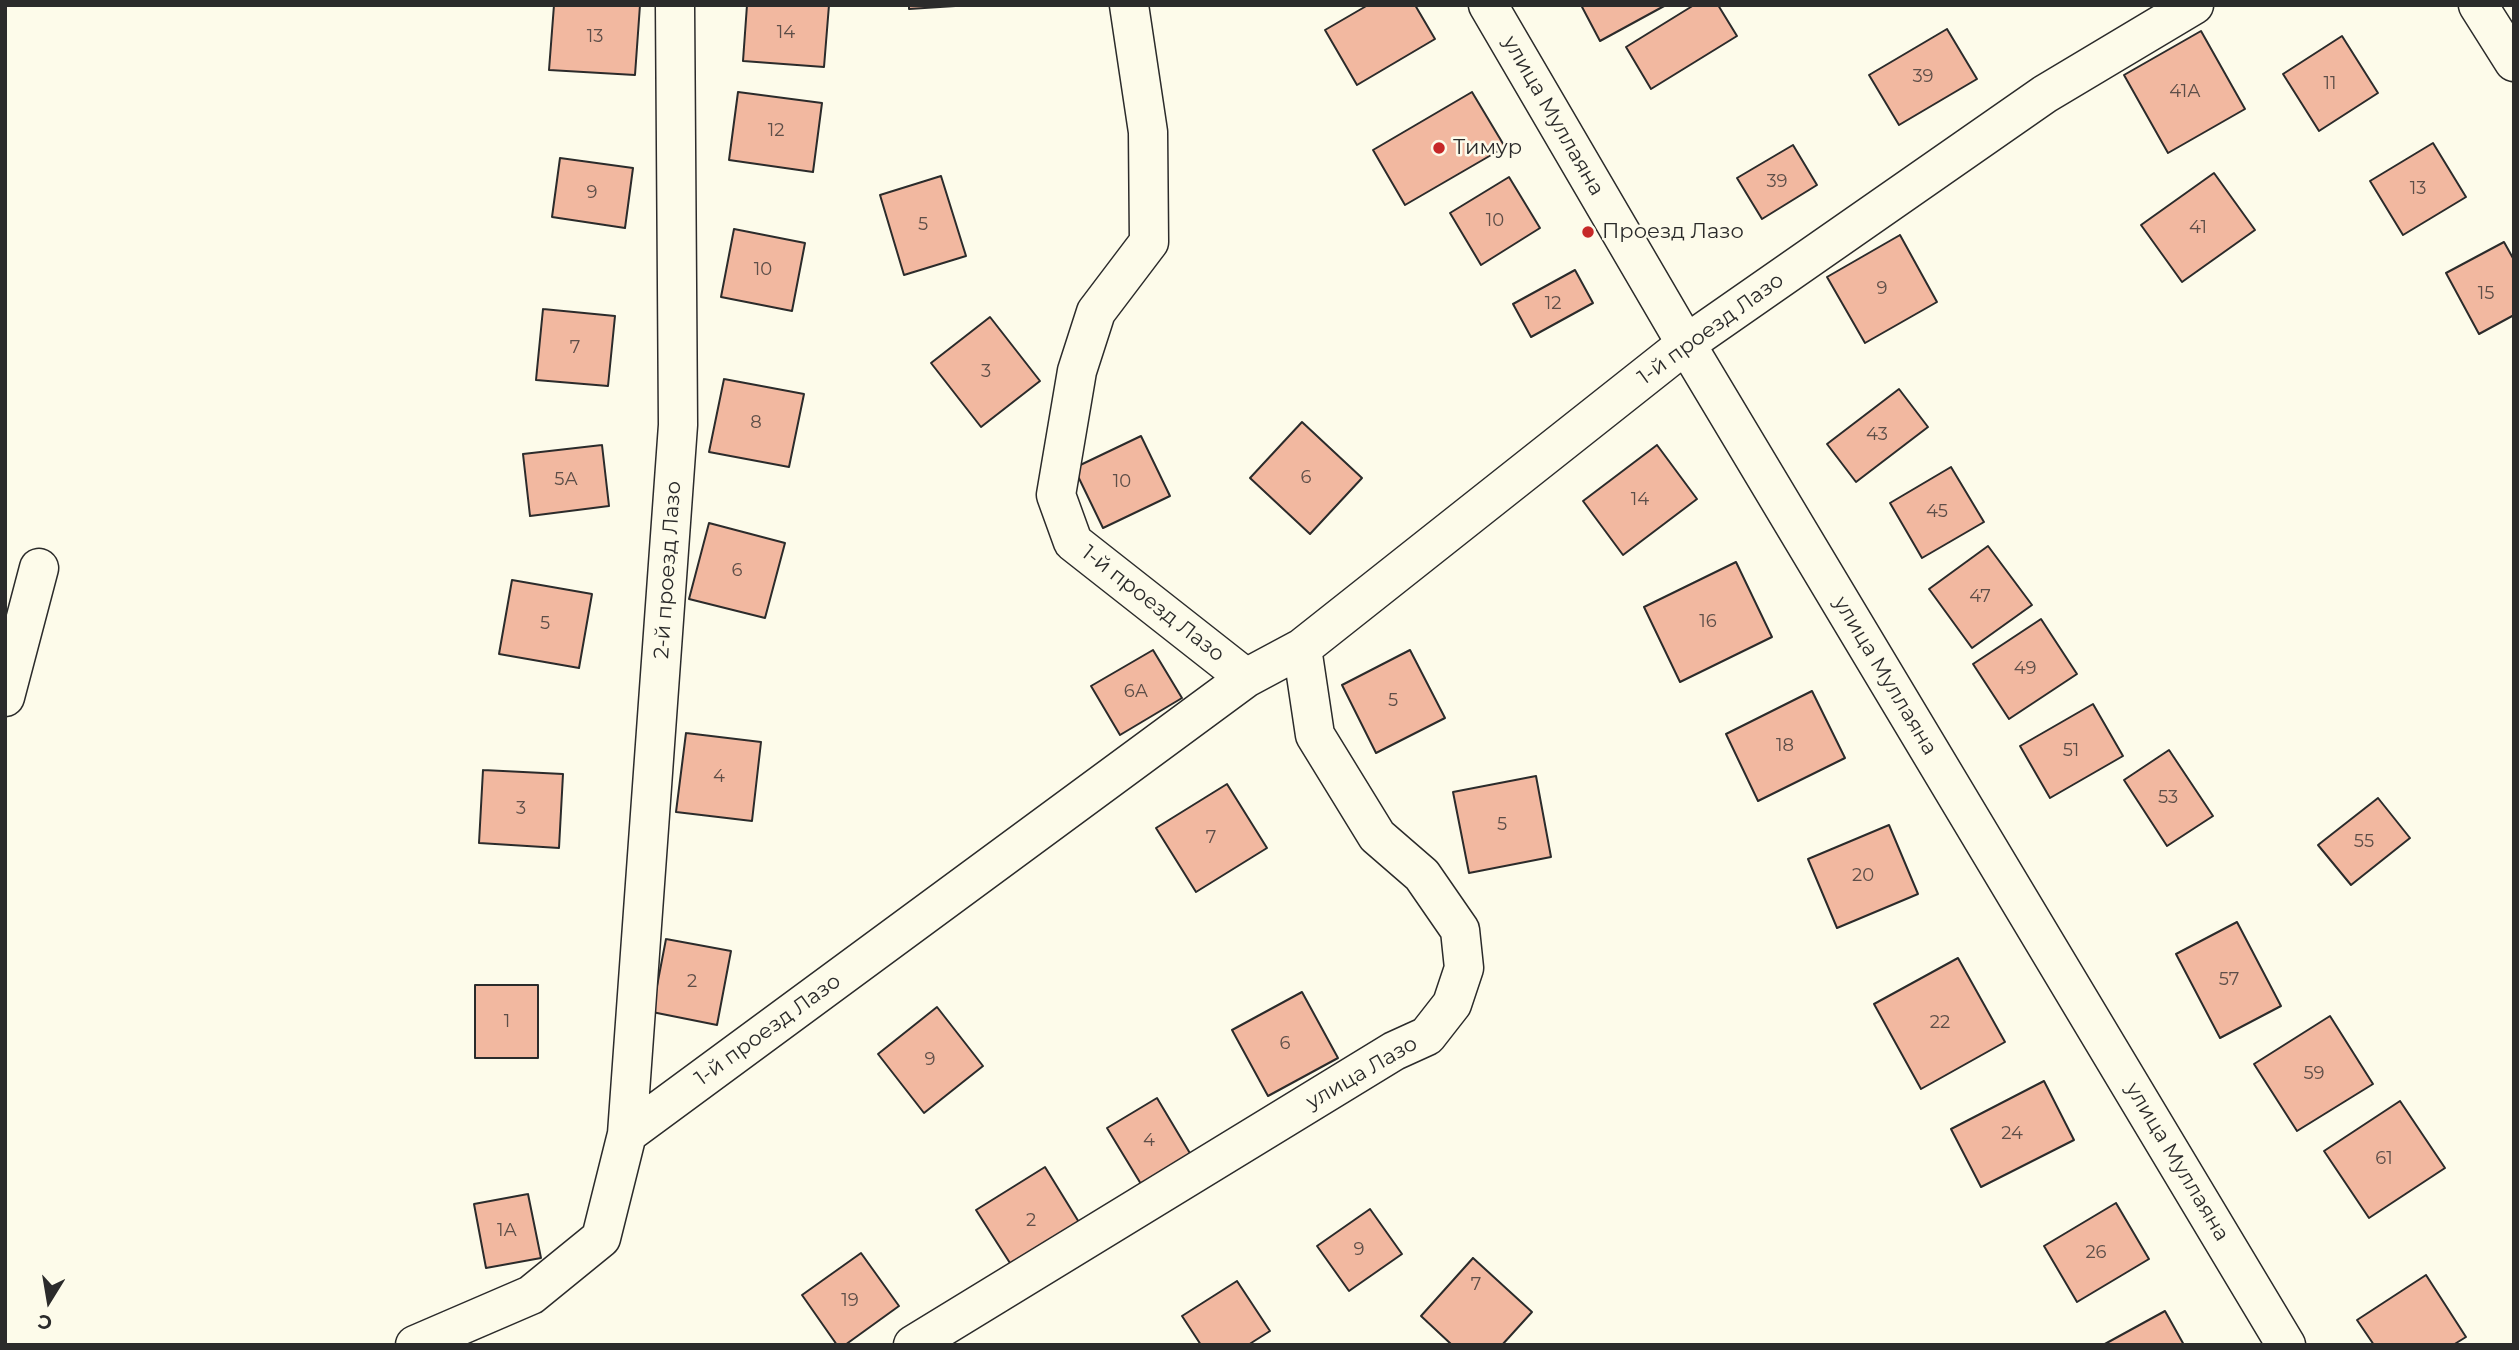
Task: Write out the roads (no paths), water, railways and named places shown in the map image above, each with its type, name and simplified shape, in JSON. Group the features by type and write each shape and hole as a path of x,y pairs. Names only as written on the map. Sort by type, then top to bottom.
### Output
{"street":[{"name":"2-й проезд Лазо","path":"415,1345 531,1295 601,1238 627,1134 678,425 676,5"},
{"name":"1-й проезд Лазо","path":"1129,5 1148,132 1149,242 1096,312 1077,371 1056,495 1073,542 1246,678"},
{"name":"улица Муллаяна","path":"1488,5 1686,344 2286,1345"},
{"name":"1-й проезд Лазо","path":"627,1134 1246,678 1302,648 1686,344 2045,94 2194,5"},
{"path":"2477,5 2514,62"},
{"path":"5,697 39,568"},
{"name":"улица Лазо","path":"913,1345 1394,1051 1427,1036 1452,1004 1464,968 1460,930 1422,875 1377,836 1315,736 1302,648"}],"place":[{"name":"Тимур","path":"1439,148"},
{"name":"Проезд Лазо","path":"1588,232"}]}
